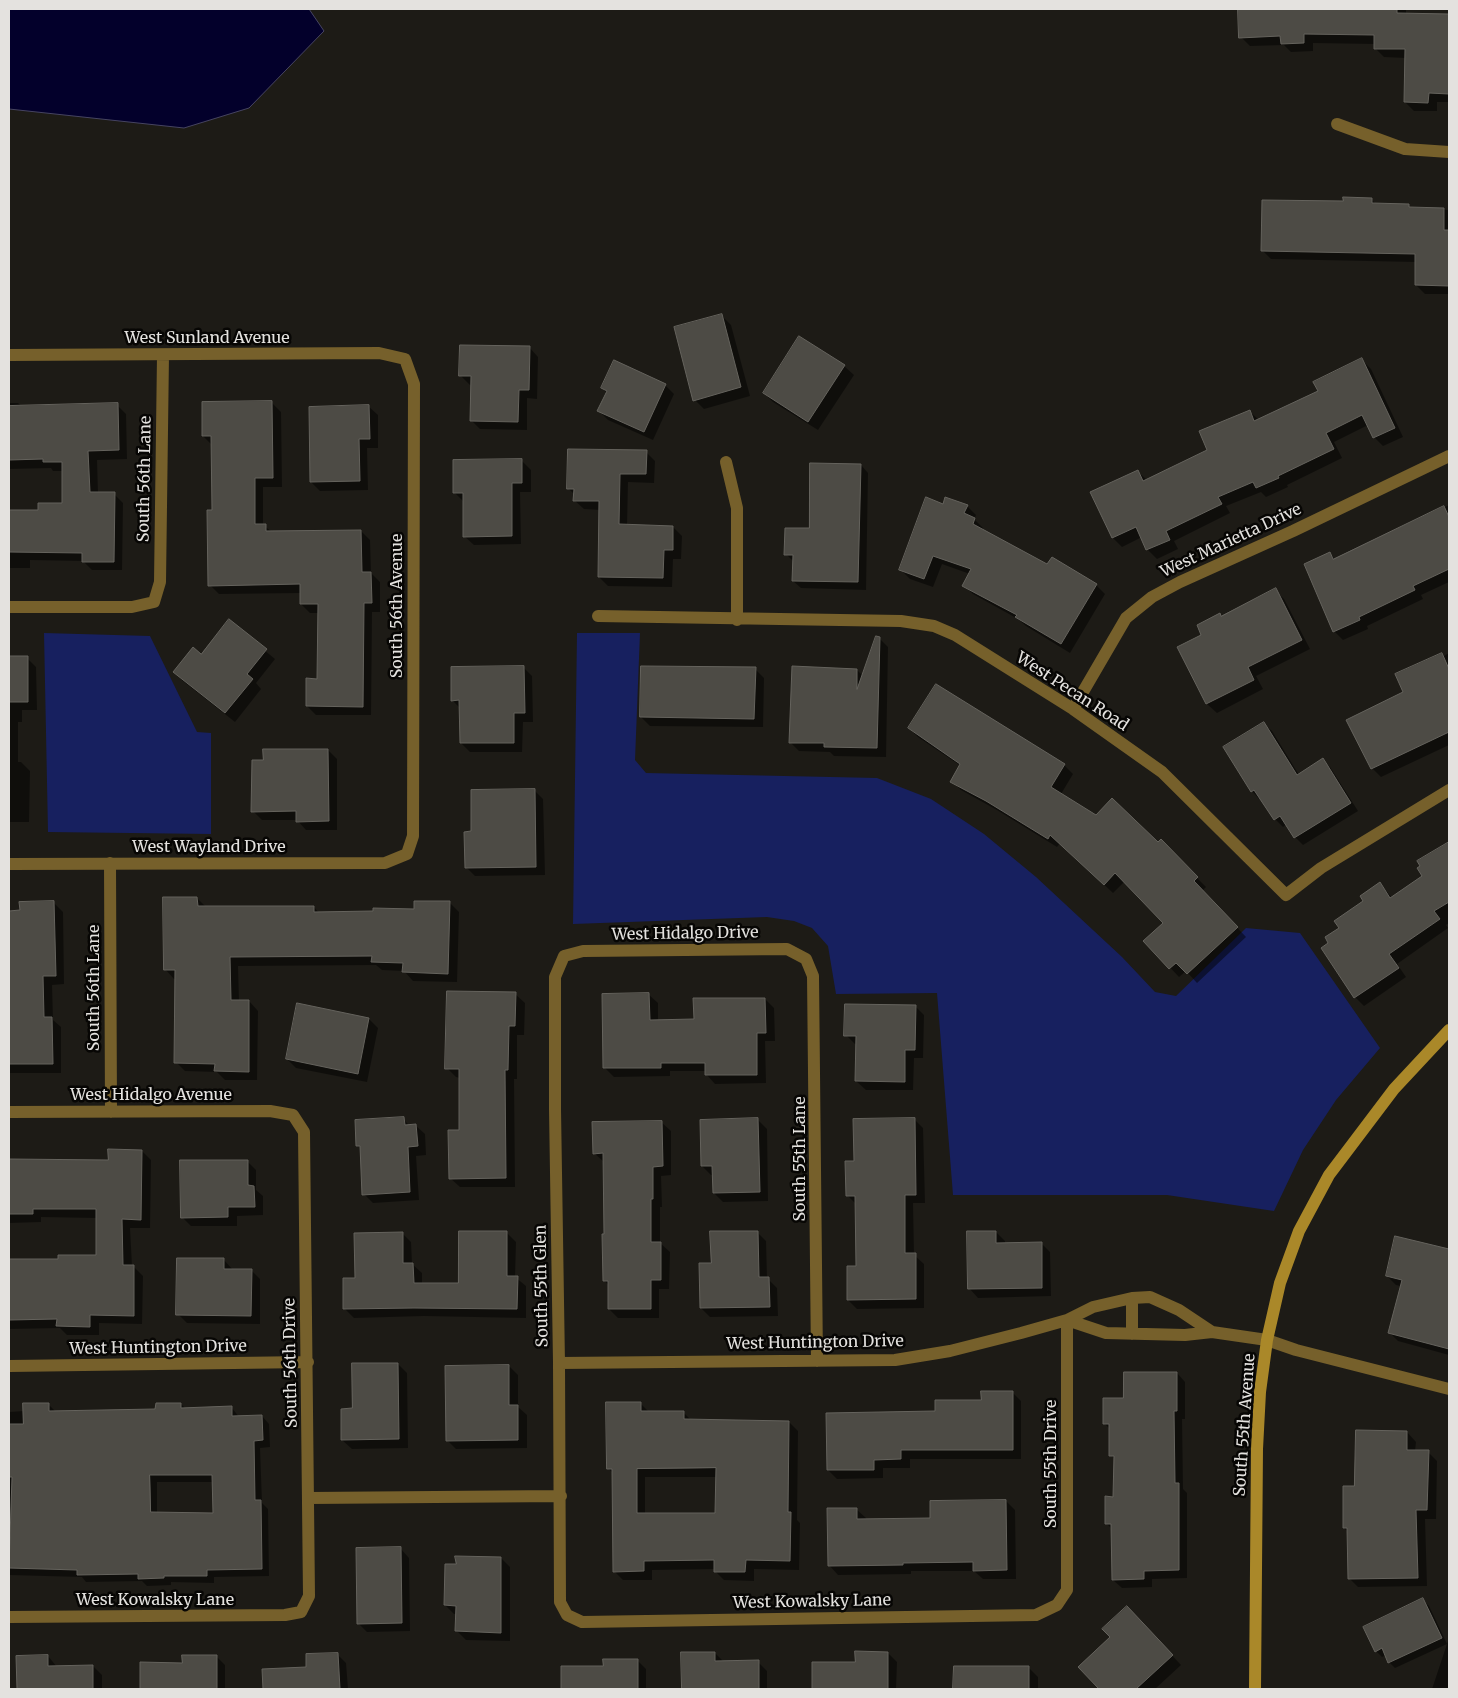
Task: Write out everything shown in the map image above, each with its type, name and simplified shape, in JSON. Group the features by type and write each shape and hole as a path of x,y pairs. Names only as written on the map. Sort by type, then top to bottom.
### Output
{"street":[{"path":"1337,124 1405,149 1449,152"},
{"name":"West Sunland Avenue","path":"9,355 379,353 405,359"},
{"name":"South 56th Lane","path":"9,607 132,607 154,602 160,582 163,355"},
{"name":"South 56th Avenue","path":"405,359 414,384 413,836 407,854"},
{"name":"West Marietta Drive","path":"1074,709 1126,618 1152,597 1180,582 1293,531 1449,456"},
{"path":"726,462 737,508 737,620"},
{"name":"West Pecan Road","path":"598,616 737,620 901,621 934,626 955,635 1074,709 1162,772 1286,895 1321,868 1449,790"},
{"name":"West Wayland Drive","path":"9,864 385,863 407,854"},
{"name":"South 56th Lane","path":"110,863 111,1112"},
{"name":"West Hidalgo Drive","path":"564,956 584,951 787,949 806,958"},
{"name":"South 55th Glen","path":"564,956 555,977 555,1109 560,1602 567,1615"},
{"name":"South 55th Lane","path":"806,958 813,976 817,1361"},
{"name":"South 55th Avenue","path":"1255,1689 1257,1449 1260,1392 1267,1340 1280,1283 1299,1231 1329,1175 1394,1089 1449,1030"},
{"name":"West Hidalgo Avenue","path":"9,1112 270,1111 293,1115"},
{"name":"South 56th Drive","path":"293,1115 304,1132 308,1362 309,1596 301,1612"},
{"name":"West Huntington Drive","path":"559,1363 895,1360 950,1351 1067,1320 1093,1307 1132,1298 1150,1297 1179,1310 1212,1332"},
{"path":"1132,1298 1132,1334"},
{"name":"West Huntington Drive","path":"1067,1320 1106,1333 1184,1335 1212,1332 1267,1340 1296,1350 1449,1389"},
{"name":"South 55th Drive","path":"1057,1605 1067,1590 1067,1320"},
{"name":"West Huntington Drive","path":"9,1366 308,1362"},
{"path":"309,1498 560,1496"},
{"name":"West Kowalsky Lane","path":"567,1615 582,1622 1036,1615 1057,1605"},
{"name":"West Kowalsky Lane","path":"9,1618 285,1615 301,1612"}],"shaded area":[{"path":"9,9 309,9 324,31 249,108 184,128 9,109"},
{"path":"44,633 150,636 197,732 211,733 211,834 48,832"},
{"path":"577,633 640,633 635,760 646,773 877,778 931,799 984,834 1036,877 1122,957 1155,992 1176,996 1246,928 1300,933 1380,1048 1336,1100 1303,1150 1274,1211 1167,1195 953,1195 937,993 836,994 828,946 812,928 794,921 767,917 573,924"}],"building":[{"path":"1238,9 1397,9 1397,13 1449,14 1449,94 1429,93 1428,103 1404,102 1405,49 1374,49 1374,35 1304,34 1304,43 1281,44 1280,36 1239,38"},
{"path":"1343,197 1372,198 1372,203 1409,204 1409,207 1444,208 1444,230 1449,230 1449,286 1415,285 1415,254 1261,251 1262,200 1343,201"},
{"path":"722,314 741,387 693,401 674,327"},
{"path":"799,336 845,365 808,422 763,393"},
{"path":"460,345 530,346 529,390 519,390 518,422 470,421 471,376 459,376"},
{"path":"1362,358 1395,428 1373,438 1362,415 1326,433 1334,449 1256,488 1253,482 1218,497 1222,504 1166,531 1170,540 1146,550 1136,527 1112,538 1090,492 1138,470 1143,481 1207,450 1199,431 1250,410 1254,421 1318,391 1313,382"},
{"path":"614,360 666,384 644,432 597,411 607,391 601,388"},
{"path":"272,401 273,478 255,478 255,524 266,524 266,531 361,530 362,572 371,572 372,603 364,603 363,707 306,706 306,678 317,679 318,604 300,604 300,584 208,586 207,510 212,510 211,436 202,436 202,402"},
{"path":"118,403 119,450 88,451 90,492 115,492 114,562 82,562 82,553 9,552 9,510 38,510 38,503 62,503 62,462 43,462 43,459 9,460 9,406"},
{"path":"369,405 370,439 359,439 360,481 310,482 309,407"},
{"path":"568,449 647,450 646,474 620,474 619,524 673,526 673,550 664,550 663,578 598,577 599,501 573,501 574,489 567,489"},
{"path":"522,459 522,483 512,483 512,536 463,537 463,493 453,493 453,460"},
{"path":"810,463 861,464 858,582 792,581 793,555 784,555 785,528 809,528"},
{"path":"926,497 943,504 945,497 968,505 964,513 975,518 973,524 1047,564 1052,557 1097,584 1061,644 1015,617 1017,615 962,586 971,569 933,556 924,579 899,570"},
{"path":"1444,506 1449,517 1449,569 1413,586 1415,590 1359,617 1360,620 1333,632 1304,564 1330,552 1333,559"},
{"path":"1276,588 1302,640 1248,667 1254,680 1206,704 1177,647 1201,635 1197,625 1220,613 1221,616"},
{"path":"229,619 267,649 247,674 253,679 225,713 173,672 193,647 201,654"},
{"path":"876,636 880,637 877,748 824,747 824,743 789,743 792,666 857,669 857,689"},
{"path":"1442,653 1449,669 1449,732 1371,769 1346,720 1403,692 1395,674"},
{"path":"9,656 28,656 28,702 9,702"},
{"path":"524,666 525,713 514,713 514,743 460,743 459,700 451,701 451,667"},
{"path":"641,666 756,667 754,719 640,717"},
{"path":"936,684 1065,764 1051,787 1096,815 1112,798 1158,842 1161,839 1198,877 1194,881 1238,927 1187,974 1176,963 1169,969 1143,941 1163,923 1115,873 1104,885 1050,835 1048,839 986,801 950,782 960,764 908,728"},
{"path":"1264,722 1297,775 1323,758 1351,803 1294,838 1280,816 1274,820 1254,790 1251,792 1223,747"},
{"path":"263,749 328,749 329,821 296,822 296,811 251,812 252,760 263,760"},
{"path":"535,789 536,867 465,868 464,832 471,831 471,790"},
{"path":"1449,842 1449,902 1434,911 1440,919 1389,954 1399,968 1354,998 1321,948 1328,943 1325,937 1339,928 1334,921 1363,901 1360,896 1380,882 1390,898 1422,876 1417,868 1420,866 1417,861"},
{"path":"163,897 197,897 198,906 314,906 314,912 373,911 373,908 414,909 414,901 450,901 448,974 402,972 403,963 371,962 372,956 230,957 231,1000 249,1000 249,1072 214,1071 215,1064 174,1063 175,970 164,970"},
{"path":"54,901 56,976 43,976 44,1017 52,1017 53,1064 9,1064 9,911 20,910 19,902"},
{"path":"447,991 516,992 515,1026 509,1026 508,1070 505,1070 506,1178 449,1179 448,1130 459,1130 459,1069 445,1069"},
{"path":"649,993 650,1020 694,1019 693,998 765,998 766,1033 757,1033 757,1075 705,1075 705,1063 661,1063 661,1068 603,1068 602,994"},
{"path":"297,1003 369,1018 358,1074 286,1059"},
{"path":"845,1004 916,1005 915,1050 905,1050 905,1082 855,1081 856,1036 844,1036"},
{"path":"404,1117 405,1125 416,1124 418,1146 408,1147 410,1192 362,1195 360,1146 356,1146 355,1120"},
{"path":"758,1118 760,1192 713,1193 712,1166 701,1166 700,1120"},
{"path":"915,1118 916,1195 905,1195 905,1253 916,1253 916,1299 847,1300 847,1266 856,1266 855,1196 846,1196 845,1161 854,1161 853,1119"},
{"path":"662,1121 663,1166 653,1167 653,1199 651,1199 651,1242 661,1242 661,1280 651,1280 651,1309 608,1309 608,1281 603,1281 603,1153 593,1154 592,1122"},
{"path":"108,1149 142,1150 141,1220 122,1219 123,1265 134,1265 134,1316 90,1315 90,1327 56,1326 57,1319 9,1320 9,1259 58,1259 58,1255 96,1255 96,1209 33,1209 33,1214 9,1214 9,1159 108,1160"},
{"path":"180,1160 248,1160 248,1185 254,1186 255,1207 228,1207 228,1217 181,1218"},
{"path":"459,1231 507,1231 507,1276 518,1276 517,1309 343,1309 343,1278 355,1278 354,1233 403,1232 403,1263 413,1263 414,1283 458,1283"},
{"path":"710,1231 758,1231 759,1277 769,1277 770,1307 700,1308 699,1263 711,1263"},
{"path":"967,1231 996,1231 996,1243 1042,1242 1042,1288 968,1289"},
{"path":"1395,1236 1449,1249 1449,1349 1388,1333 1402,1280 1386,1276"},
{"path":"177,1258 224,1258 224,1269 252,1269 251,1316 176,1315"},
{"path":"352,1363 398,1363 399,1439 341,1440 341,1409 352,1408"},
{"path":"509,1365 509,1405 518,1405 518,1440 446,1441 445,1366"},
{"path":"1124,1372 1177,1372 1177,1411 1174,1411 1175,1483 1179,1483 1179,1570 1144,1571 1144,1579 1112,1580 1111,1524 1105,1524 1105,1496 1113,1497 1114,1456 1109,1456 1109,1424 1103,1424 1103,1398 1123,1398"},
{"path":"981,1391 1013,1391 1013,1450 901,1450 901,1459 874,1460 874,1470 827,1470 826,1413 935,1411 935,1400 981,1400"},
{"path":"606,1402 641,1402 641,1411 684,1411 684,1419 789,1421 788,1512 791,1512 790,1561 746,1560 745,1572 714,1572 714,1560 644,1561 644,1571 613,1572 612,1469 607,1469","holes":["716,1468 715,1513 637,1513 637,1469"]},
{"path":"23,1403 49,1403 49,1411 155,1409 156,1403 181,1403 181,1408 232,1406 232,1416 262,1415 263,1440 254,1441 255,1500 261,1500 262,1569 207,1570 207,1576 164,1576 164,1578 138,1579 138,1574 77,1575 77,1570 9,1568 12,1477 9,1477 9,1424 23,1424","holes":["150,1475 212,1475 213,1513 151,1512"]},
{"path":"1356,1430 1407,1431 1407,1450 1429,1450 1427,1510 1416,1510 1418,1578 1348,1579 1347,1528 1343,1528 1343,1486 1354,1486"},
{"path":"1006,1500 1007,1570 973,1571 973,1562 828,1566 827,1508 857,1508 857,1519 930,1518 930,1501"},
{"path":"401,1547 402,1623 357,1624 356,1548"},
{"path":"455,1556 501,1557 501,1633 455,1631 456,1606 444,1605 445,1564 456,1564"},
{"path":"1423,1598 1442,1638 1388,1663 1382,1648 1375,1652 1363,1627"},
{"path":"1127,1606 1173,1655 1136,1689 1099,1689 1078,1667 1110,1637 1102,1629"},
{"path":"855,1651 888,1652 888,1689 812,1689 812,1662 855,1662"},
{"path":"681,1652 715,1652 715,1661 759,1660 759,1689 682,1689"},
{"path":"338,1653 340,1689 263,1689 262,1669 306,1667 306,1654"},
{"path":"48,1655 48,1666 93,1665 93,1689 17,1689 16,1656"},
{"path":"182,1655 217,1655 217,1689 140,1689 140,1662 182,1663"},
{"path":"603,1659 638,1659 638,1689 561,1689 561,1666 603,1666"},
{"path":"954,1666 1029,1666 1029,1689 953,1689"}]}
